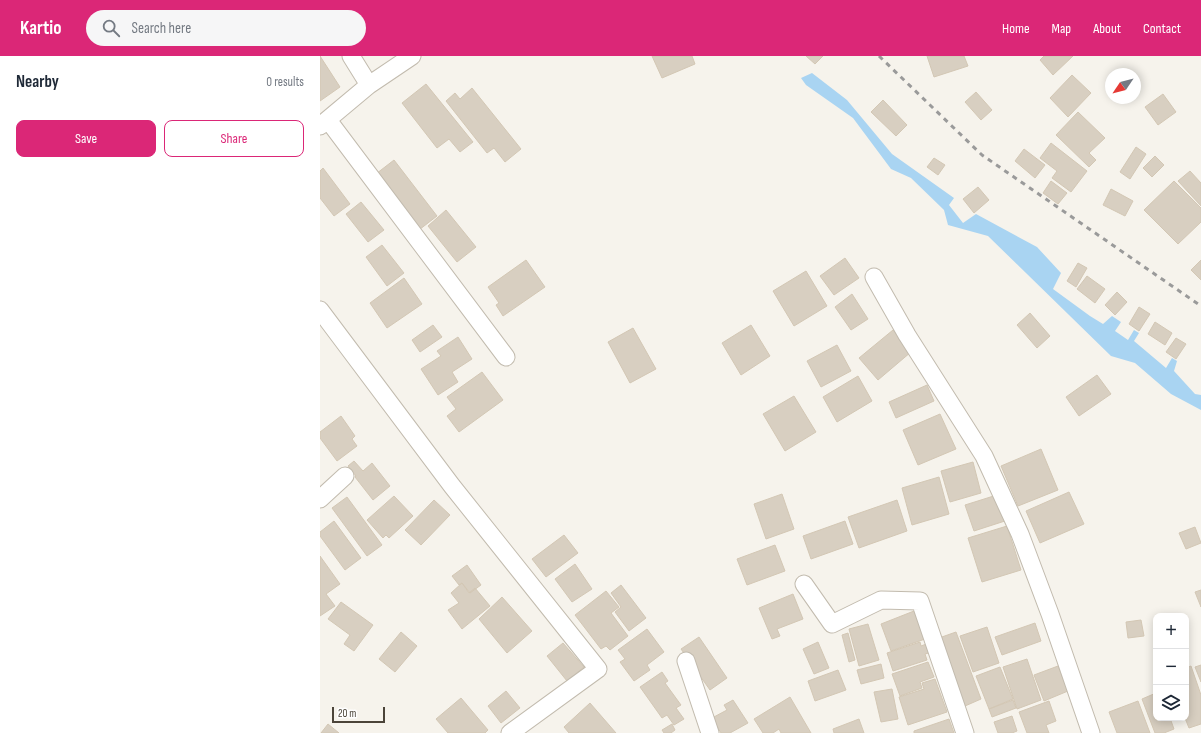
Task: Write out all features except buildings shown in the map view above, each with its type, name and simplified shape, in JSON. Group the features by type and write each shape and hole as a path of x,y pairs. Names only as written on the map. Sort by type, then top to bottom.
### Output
{"street":[{"path":"351,56 369,85"},
{"path":"412,56 369,85 324,123 506,357"},
{"path":"874,277 907,335 984,456 1020,534 1050,614 1091,733"},
{"path":"320,310 452,486 598,669 510,733"},
{"path":"320,499 345,476"},
{"path":"804,584 832,624 881,600 920,602 965,733"},
{"path":"686,662 710,733"}],"water":[{"path":"812,73 847,100 892,154 954,198 949,205 963,223 976,214 1037,247 1061,273 1053,289 1103,324 1112,316 1121,322 1115,331 1128,340 1134,330 1139,333 1134,341 1166,368 1172,358 1177,361 1174,371 1195,394 1201,395 1201,410 1171,394 1135,363 1111,356 988,236 948,225 944,210 911,178 891,169 853,118 806,85 801,78"}],"railway":[{"path":"879,56 982,155 1201,306"}]}
